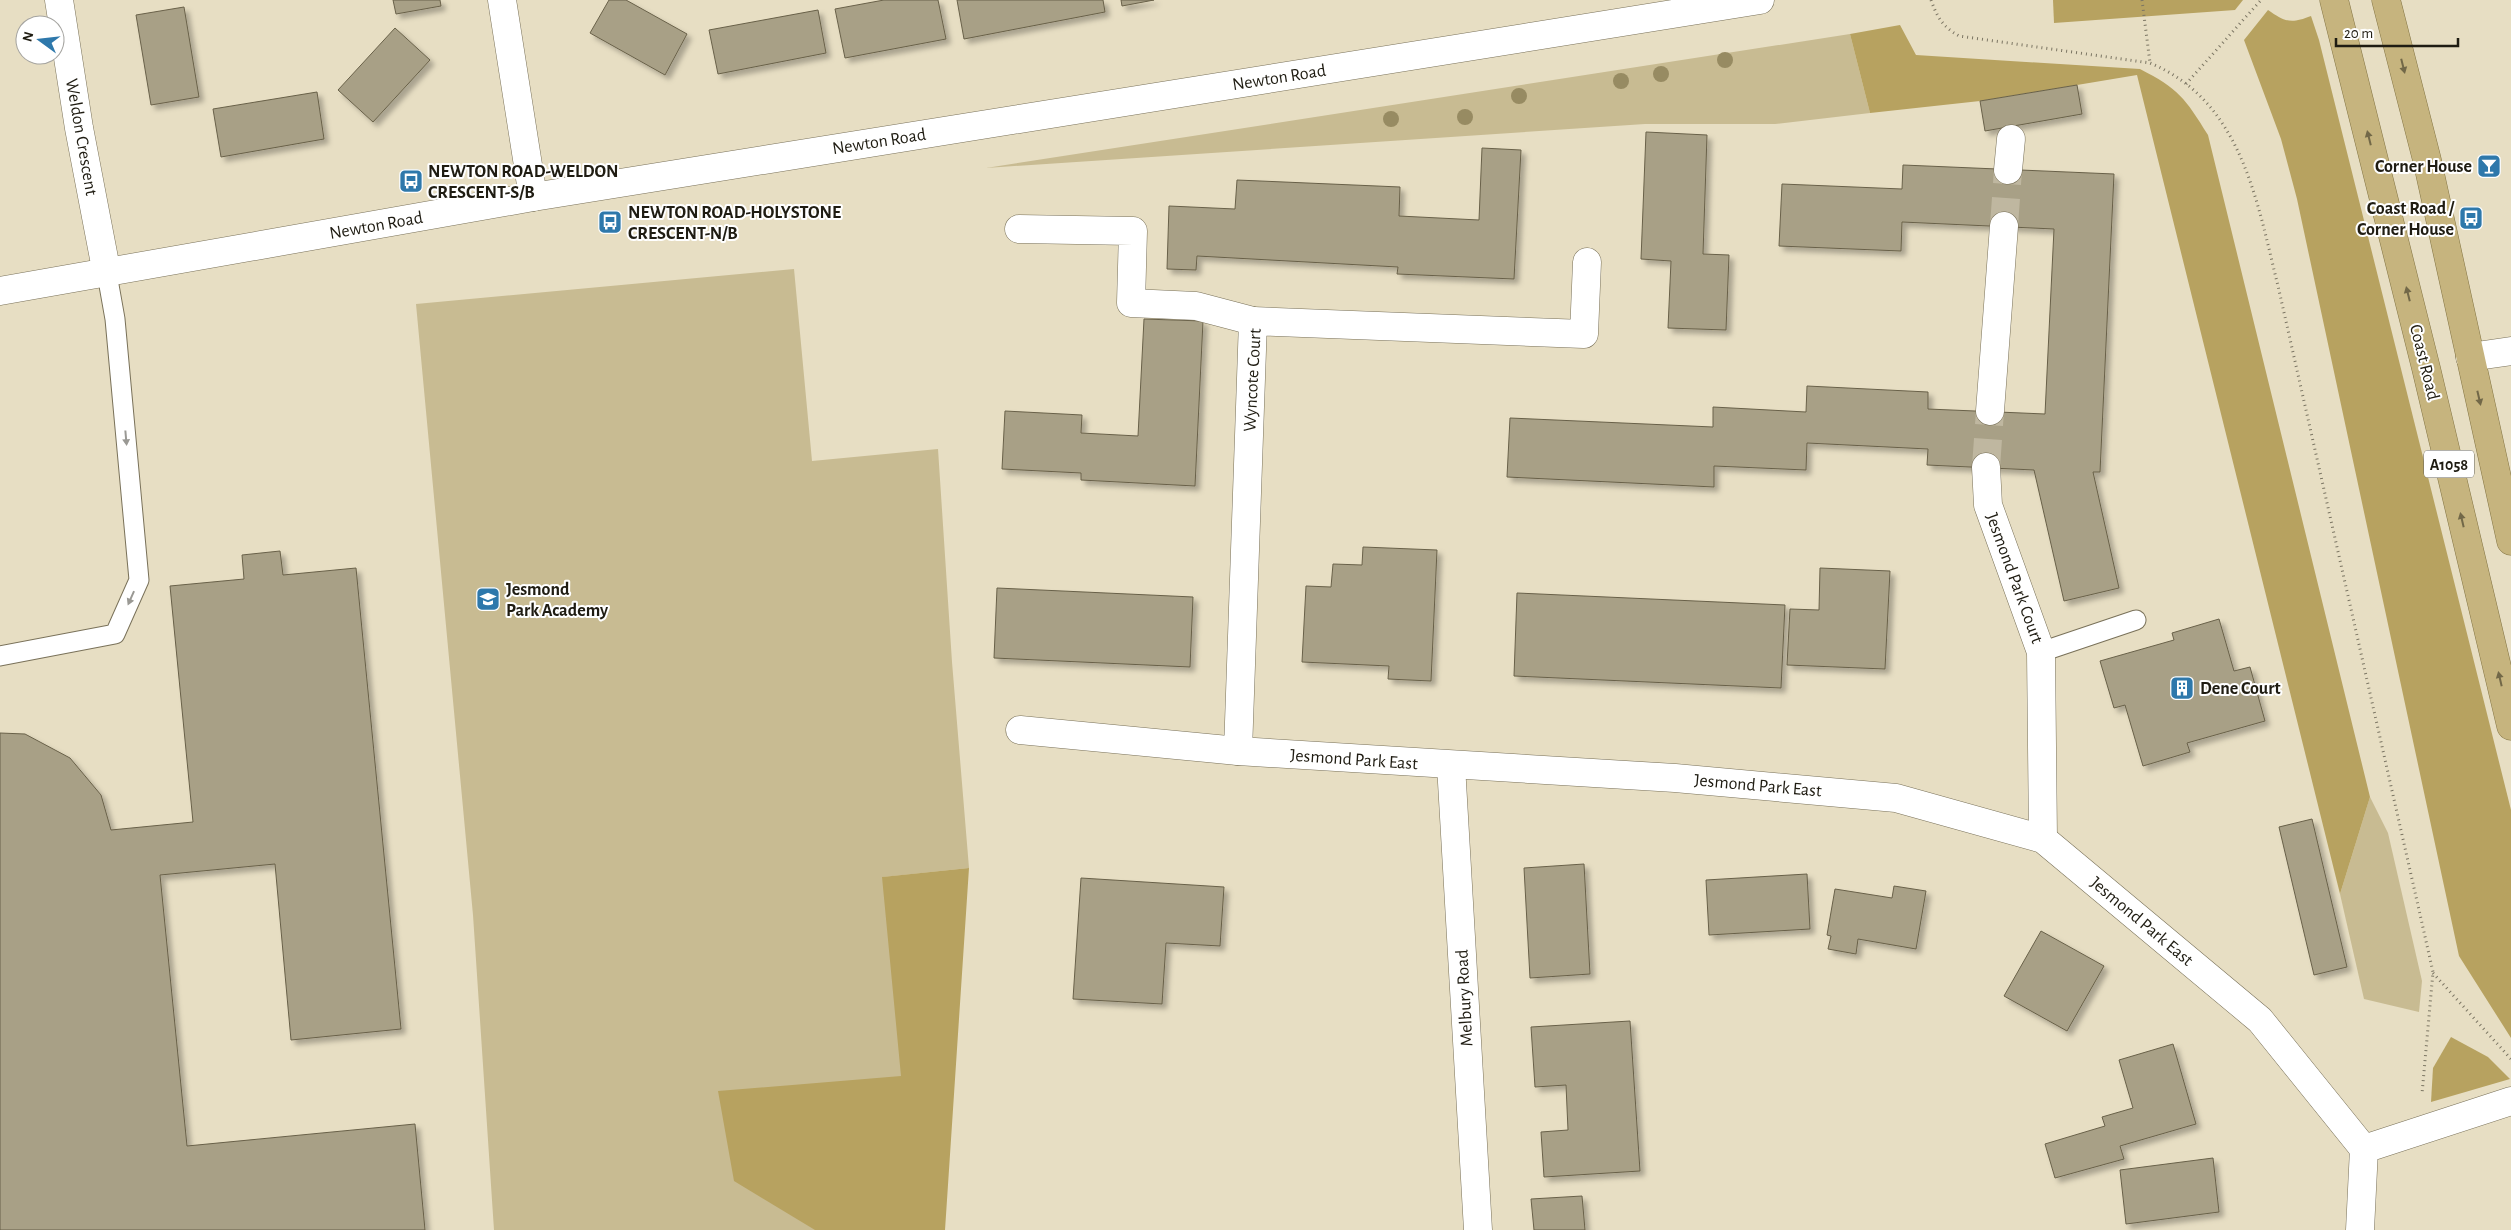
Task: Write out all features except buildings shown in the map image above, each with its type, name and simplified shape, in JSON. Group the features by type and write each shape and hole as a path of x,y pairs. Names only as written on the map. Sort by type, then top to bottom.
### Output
{"highway":[{"name":"Coast Road","path":"2334,0 2417,332 2511,726"},
{"name":"A1058","path":"2393,6 2511,541"}],"street":[{"name":"Weldon Crescent","path":"59,0 79,128 106,274"},
{"path":"502,0 533,196"},
{"name":"Newton Road","path":"0,291 106,274 533,196 1760,0"},
{"path":"2008,170 2011,139"},
{"path":"1990,411 2004,226"},
{"path":"1019,229 1134,231 1131,302 1196,306 1253,321"},
{"name":"Wyncote Court","path":"1238,750 1253,321 1584,334 1587,262"},
{"path":"2470,357 2511,351"},
{"name":"Jesmond Park Court","path":"1986,467 1988,505 2041,652 2044,838"},
{"name":"Jesmond Park East","path":"1020,730 1238,750 1675,778 1896,798 2044,838 2260,1020 2364,1149"},
{"name":"Melbury Road","path":"1451,765 1478,1230"},
{"path":"2360,1230 2364,1149 2511,1101"}],"lane":[{"path":"0,656 115,634 139,580 115,319 106,274"},
{"path":"2041,652 2136,620"}],"path":[{"path":"1932,0 1937,17 1947,29 1959,36 2150,64 2162,68 2186,84 2211,109 2237,146 2245,164 2262,221 2433,972 2422,1083 2421,1131"},
{"path":"2142,0 2150,64"},
{"path":"2186,84 2261,0"},
{"path":"2433,972 2511,1059"}],"shaded area":[{"path":"2053,0 2243,0 2235,10 2054,23"},
{"path":"2268,10 2288,21 2311,16 2319,40 2511,810 2511,1038 2459,956 2297,199 2281,139 2244,40"},
{"path":"1900,25 1916,55 2140,69 2173,89 2187,103 2208,135 2370,797 2340,894 2137,75 1980,101 1870,113 1850,34"},
{"path":"1850,34 1870,113 1775,124 1645,124 986,168"},
{"path":"794,269 812,461 938,449 952,662 969,868 883,877 936,1230 494,1230 473,915 416,304"},
{"path":"2370,797 2388,833 2422,981 2419,1012 2364,999 2340,894"},
{"path":"969,868 945,1230 815,1230 734,1181 718,1091 901,1076 882,877"},
{"path":"2451,1037 2488,1057 2510,1079 2431,1102 2433,1068"}],"tunnel":[{"path":"2004,226 2008,170"},
{"path":"1986,467 1990,411"}],"place":[{"name":"Corner House","path":"2489,166"},
{"name":"NEWTON ROAD-WELDON CRESCENT-S/B","path":"411,181"},
{"name":"Coast Road / Corner House","path":"2471,218"},
{"name":"NEWTON ROAD-HOLYSTONE CRESCENT-N/B","path":"610,222"},
{"name":"Jesmond Park Academy","path":"488,599"},
{"name":"Dene Court","path":"2182,688"}]}
